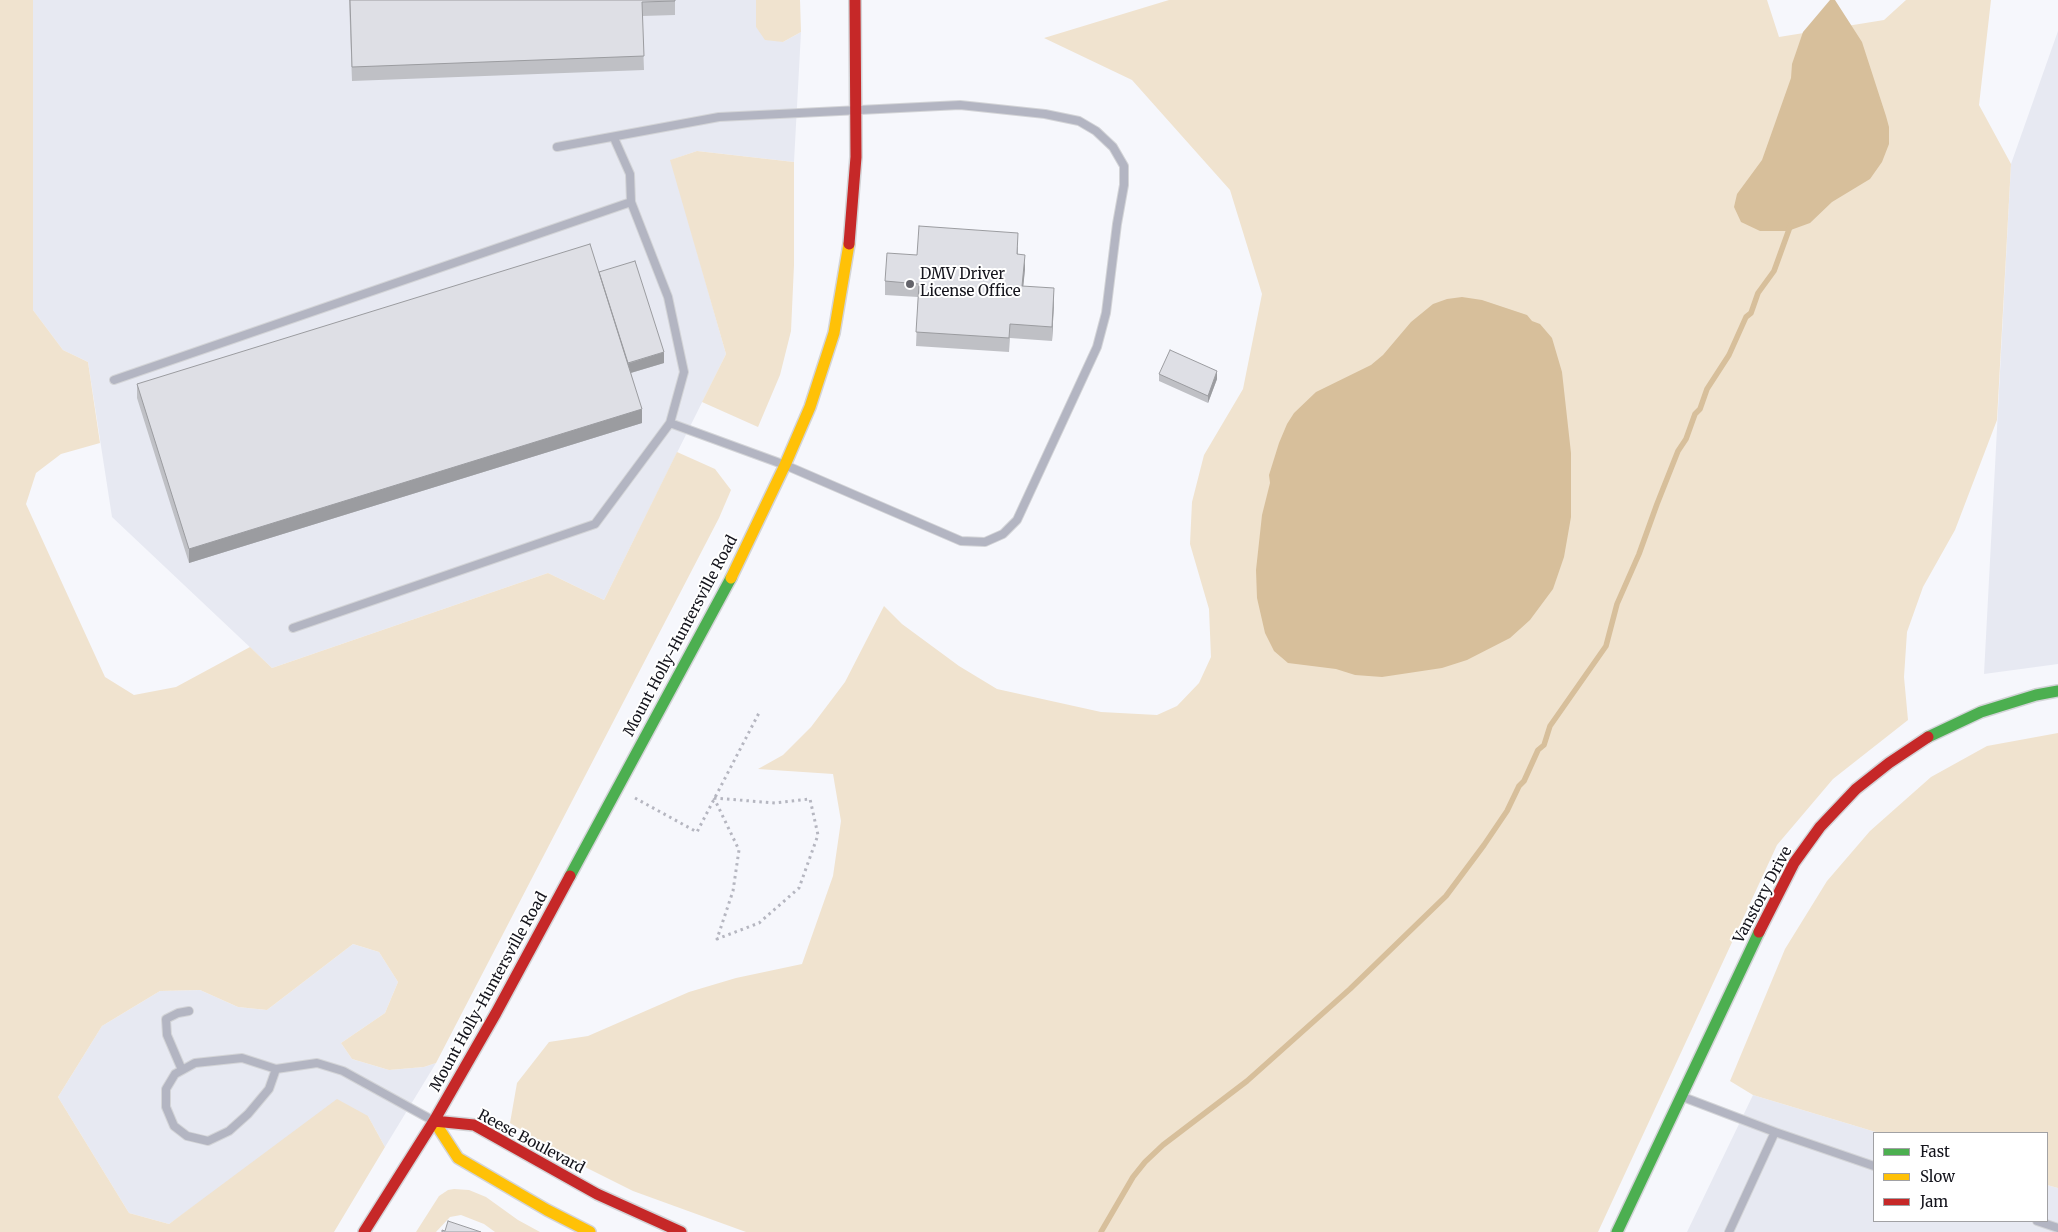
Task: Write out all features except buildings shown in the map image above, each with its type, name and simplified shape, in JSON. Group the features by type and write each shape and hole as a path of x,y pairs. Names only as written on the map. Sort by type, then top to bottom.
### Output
{"main road":[{"name":"Mount Holly-Huntersville Road","path":"364,1232 434,1121 496,1013 732,575 785,465 810,407 823,371 841,301 853,205 857,110 855,0"},
{"name":"Vanstory Drive","path":"1617,1232 1775,898 1794,863 1820,827 1863,784 1889,762 1928,738 1981,712 2036,694 2058,690"},
{"path":"434,1121 458,1158 590,1232"},
{"name":"Reese Boulevard","path":"434,1121 474,1125 597,1194 681,1232"}],"lane":[{"path":"557,147 614,138 719,117 960,105 1045,114 1079,121 1096,131 1113,147 1124,166 1124,185 1117,224 1106,313 1097,347 1017,520 1003,534 985,542 961,541 785,465 670,423"},
{"path":"293,628 595,524 670,423 684,372 668,297 631,202 630,174 614,138"},
{"path":"114,380 631,202"},
{"path":"182,1070 167,1035 166,1019 188,1010"},
{"path":"276,1069 269,1089 248,1114 229,1131 208,1141 188,1136 174,1126 166,1107 166,1089 175,1074 195,1063 242,1058 276,1069 318,1063 343,1071 434,1121"},
{"path":"1682,1096 1775,1132 1873,1166"},
{"path":"1729,1232 1775,1132"},
{"path":"2039,1222 2058,1230"}],"path":[{"path":"617,788 697,832 760,711"},
{"path":"714,798 775,803 810,799 818,835 799,888 759,924 717,939 733,891 739,850 714,798"}],"shaded area":[{"path":"0,0 33,0 33,310 63,350 88,362 100,443 61,454 36,473 26,504 105,677 134,695 176,687 250,647 272,668 548,573 604,600 677,452 715,469 731,490 719,518 436,1063 424,1067 389,1070 352,1059 341,1043 385,1013 398,982 379,952 353,944 267,1010 238,1007 200,990 160,991 102,1026 58,1097 129,1213 169,1224 337,1099 368,1116 385,1147 334,1232 0,1232"},
{"path":"33,0 756,0 756,27 783,42 801,32 794,162 697,151 671,160 726,354 604,600 548,573 272,668 112,517 88,362 63,350 33,310"},
{"path":"756,0 800,0 801,32 783,42 765,40 756,27"},
{"path":"1169,0 1767,0 1779,37 1884,20 1906,0 1991,0 1979,105 2011,164 1997,420 1955,530 1923,587 1907,632 1904,677 1908,720 1833,779 1777,845 1598,1232 746,1232 633,1191 573,1161 510,1123 517,1083 549,1042 588,1036 689,992 736,978 802,964 833,876 841,821 833,774 758,769 783,755 811,727 845,682 884,606 902,624 959,666 997,689 1101,712 1157,715 1177,706 1199,683 1211,657 1209,609 1190,544 1192,502 1204,455 1243,389 1262,294 1230,190 1132,80 1044,38"},
{"path":"1830,0 1835,0 1862,42 1889,127 1889,144 1882,162 1870,179 1832,202 1810,223 1788,231 1760,231 1741,222 1734,207 1737,194 1762,160 1791,78 1792,64 1803,32"},
{"path":"2058,31 2058,664 1984,674 2011,164"},
{"path":"697,151 794,162 794,265 791,331 780,375 758,427 702,402 726,354 670,160"},
{"path":"1462,297 1482,300 1527,315 1532,321 1540,324 1552,338 1562,372 1571,453 1571,517 1564,557 1553,589 1530,620 1510,638 1467,660 1442,668 1382,677 1355,675 1336,669 1288,663 1274,651 1265,633 1257,598 1256,570 1262,515 1270,483 1269,475 1287,424 1294,413 1316,392 1371,365 1383,355 1411,322 1433,304 1447,299"},
{"path":"2058,733 2058,1188 2048,1185 2048,1132 1876,1132 1753,1095 1730,1081 1785,949 1827,881 1870,831 1931,777 1987,746"},
{"path":"353,944 379,952 398,982 385,1013 341,1043 352,1059 389,1070 424,1067 436,1063 385,1147 368,1116 224,1185 169,1224 129,1213 58,1097 102,1026 160,991 200,990 238,1007 267,1010"},
{"path":"1753,1095 1876,1132 1873,1132 1873,1222 2048,1222 2048,1185 2058,1188 2058,1232 1687,1232"},
{"path":"448,1190 469,1190 486,1197 518,1220 540,1232 495,1232 484,1224 461,1215 450,1217 436,1232 416,1232 439,1196"}],"waterway":[{"path":"1101,1232 1133,1177 1145,1162 1163,1145 1247,1081 1350,989 1446,896 1484,845 1507,811 1519,786 1524,781 1538,750 1544,745 1550,726 1606,646 1617,604 1639,554 1678,451 1686,439 1707,389 1729,355 1746,317 1751,313 1758,293 1774,271 1791,224"}],"traffic: fast":[{"path":"570,876 731,578"},
{"path":"1928,737 1981,712 2036,695 2058,691"},
{"path":"1617,1232 1759,932"}],"traffic: slow":[{"path":"731,578 785,465 810,407 834,333 849,244"},
{"path":"434,1121 458,1158 547,1210 590,1232"}],"traffic: jam":[{"path":"849,244 856,157 855,0"},
{"path":"1759,932 1794,863 1820,827 1856,789 1889,763 1928,737"},
{"path":"364,1232 434,1121 496,1013 570,876"},
{"path":"434,1121 474,1125 597,1194 681,1232"}],"place":[{"name":"DMV Driver License Office","path":"910,284"}]}
